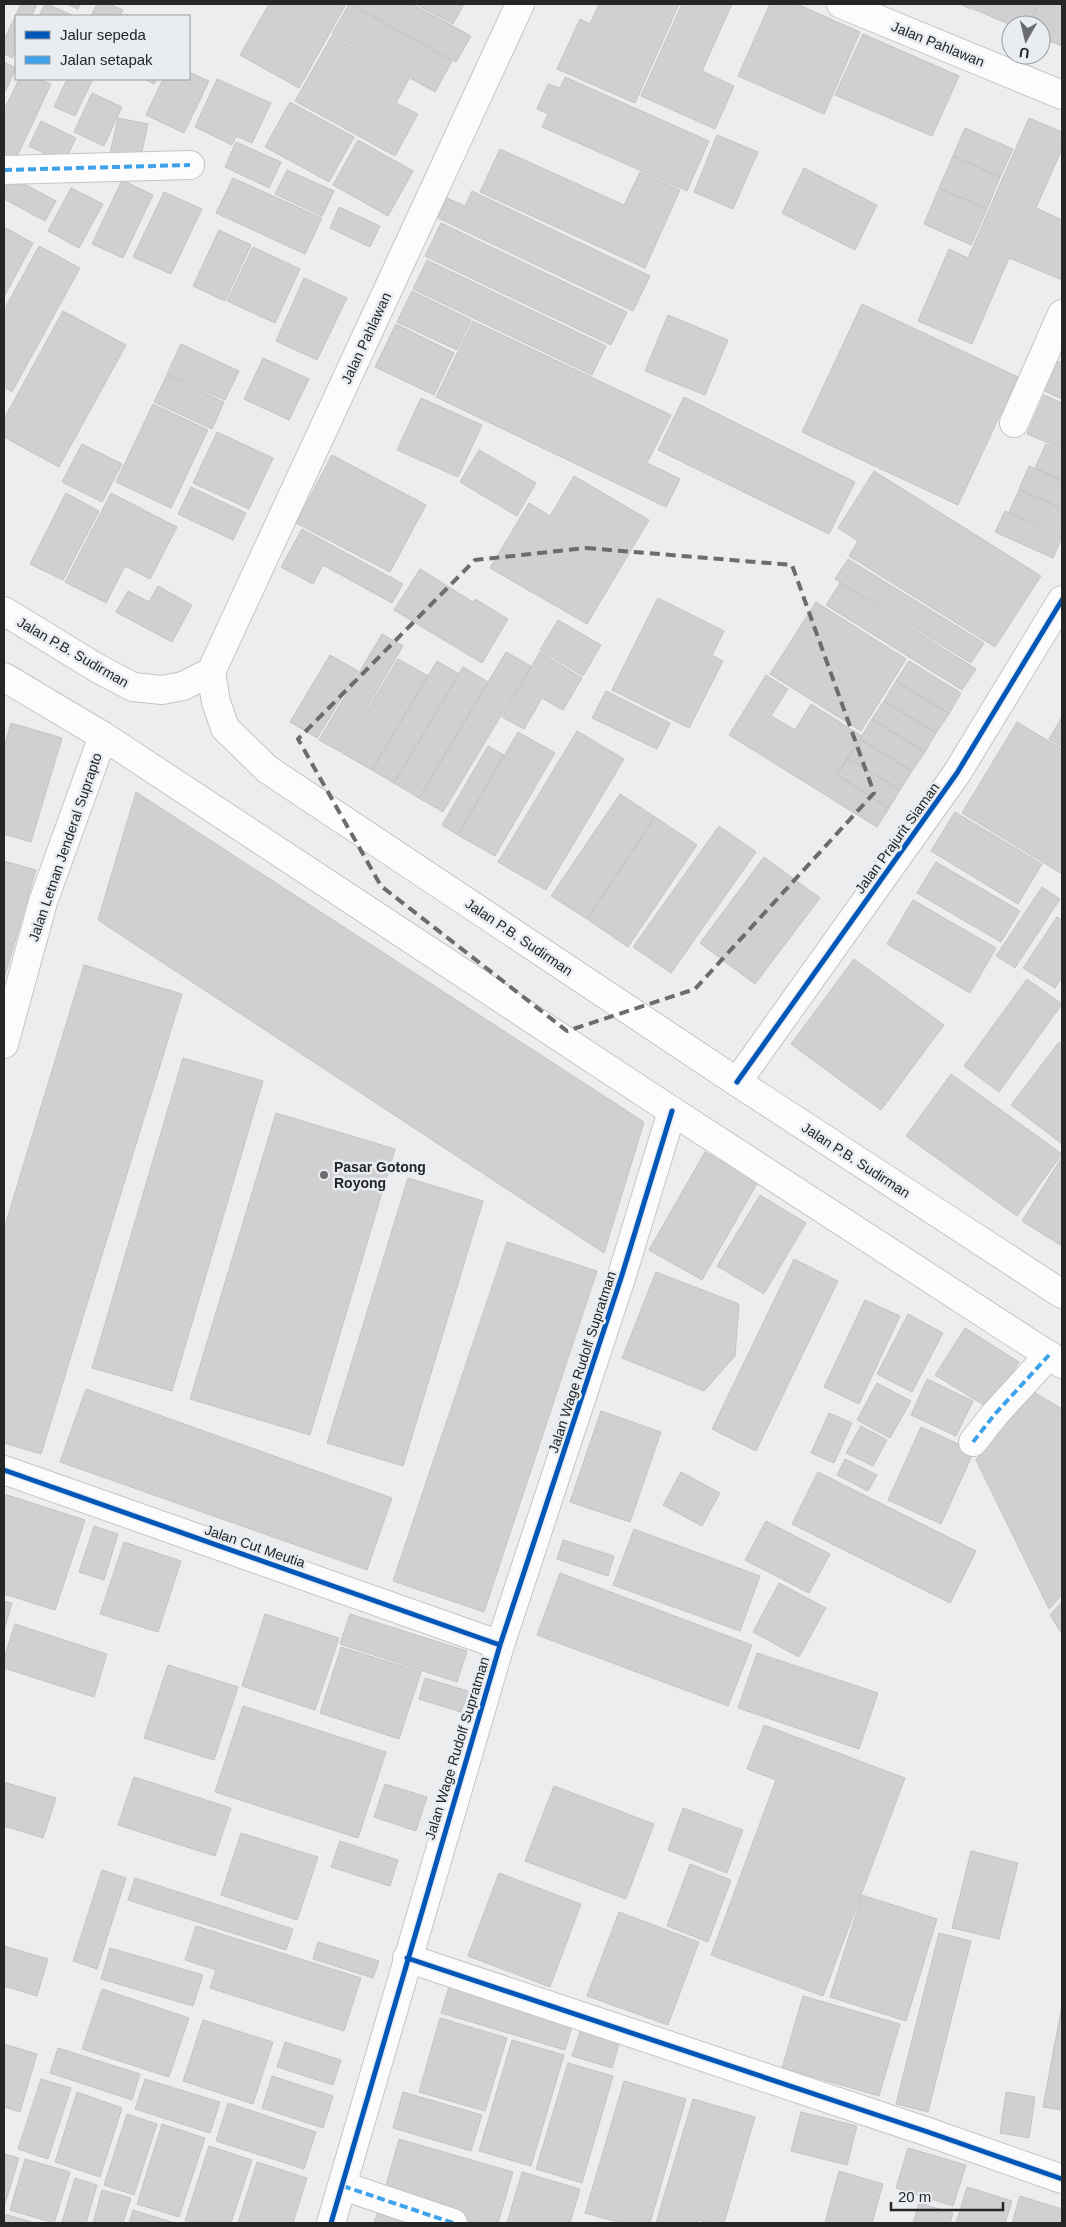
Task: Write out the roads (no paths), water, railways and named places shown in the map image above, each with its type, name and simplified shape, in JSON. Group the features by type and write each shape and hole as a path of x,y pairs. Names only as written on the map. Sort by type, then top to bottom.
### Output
{"street":[{"name":"Jalan Pahlawan","path":"211,672 520,4"},
{"name":"Jalan Pahlawan","path":"841,4 1062,95"},
{"path":"4,170 190,165"},
{"path":"1014,423 1062,314"},
{"name":"Jalan Prajurit Siaman","path":"737,1082 958,773 1062,600"},
{"name":"Jalan P.B. Sudirman","path":"4,611 97,668 133,687 162,690 176,687 211,672 216,702 225,728 267,769 737,1082 1062,1294"},
{"path":"4,677 103,736 672,1111 1055,1359 994,1414 973,1442"},
{"name":"Jalan Letnan Jenderal Suprapto","path":"4,1044 43,902 103,736"},
{"name":"Jalan Wage Rudolf Supratman","path":"331,2223 500,1645 622,1276 672,1111"},
{"name":"Jalan Cut Meutia","path":"4,1470 500,1645"},
{"path":"407,1958 928,2132 1062,2180"},
{"path":"343,2186 453,2223"}],"place":[{"name":"Pasar Gotong Royong","path":"324,1175"}]}
